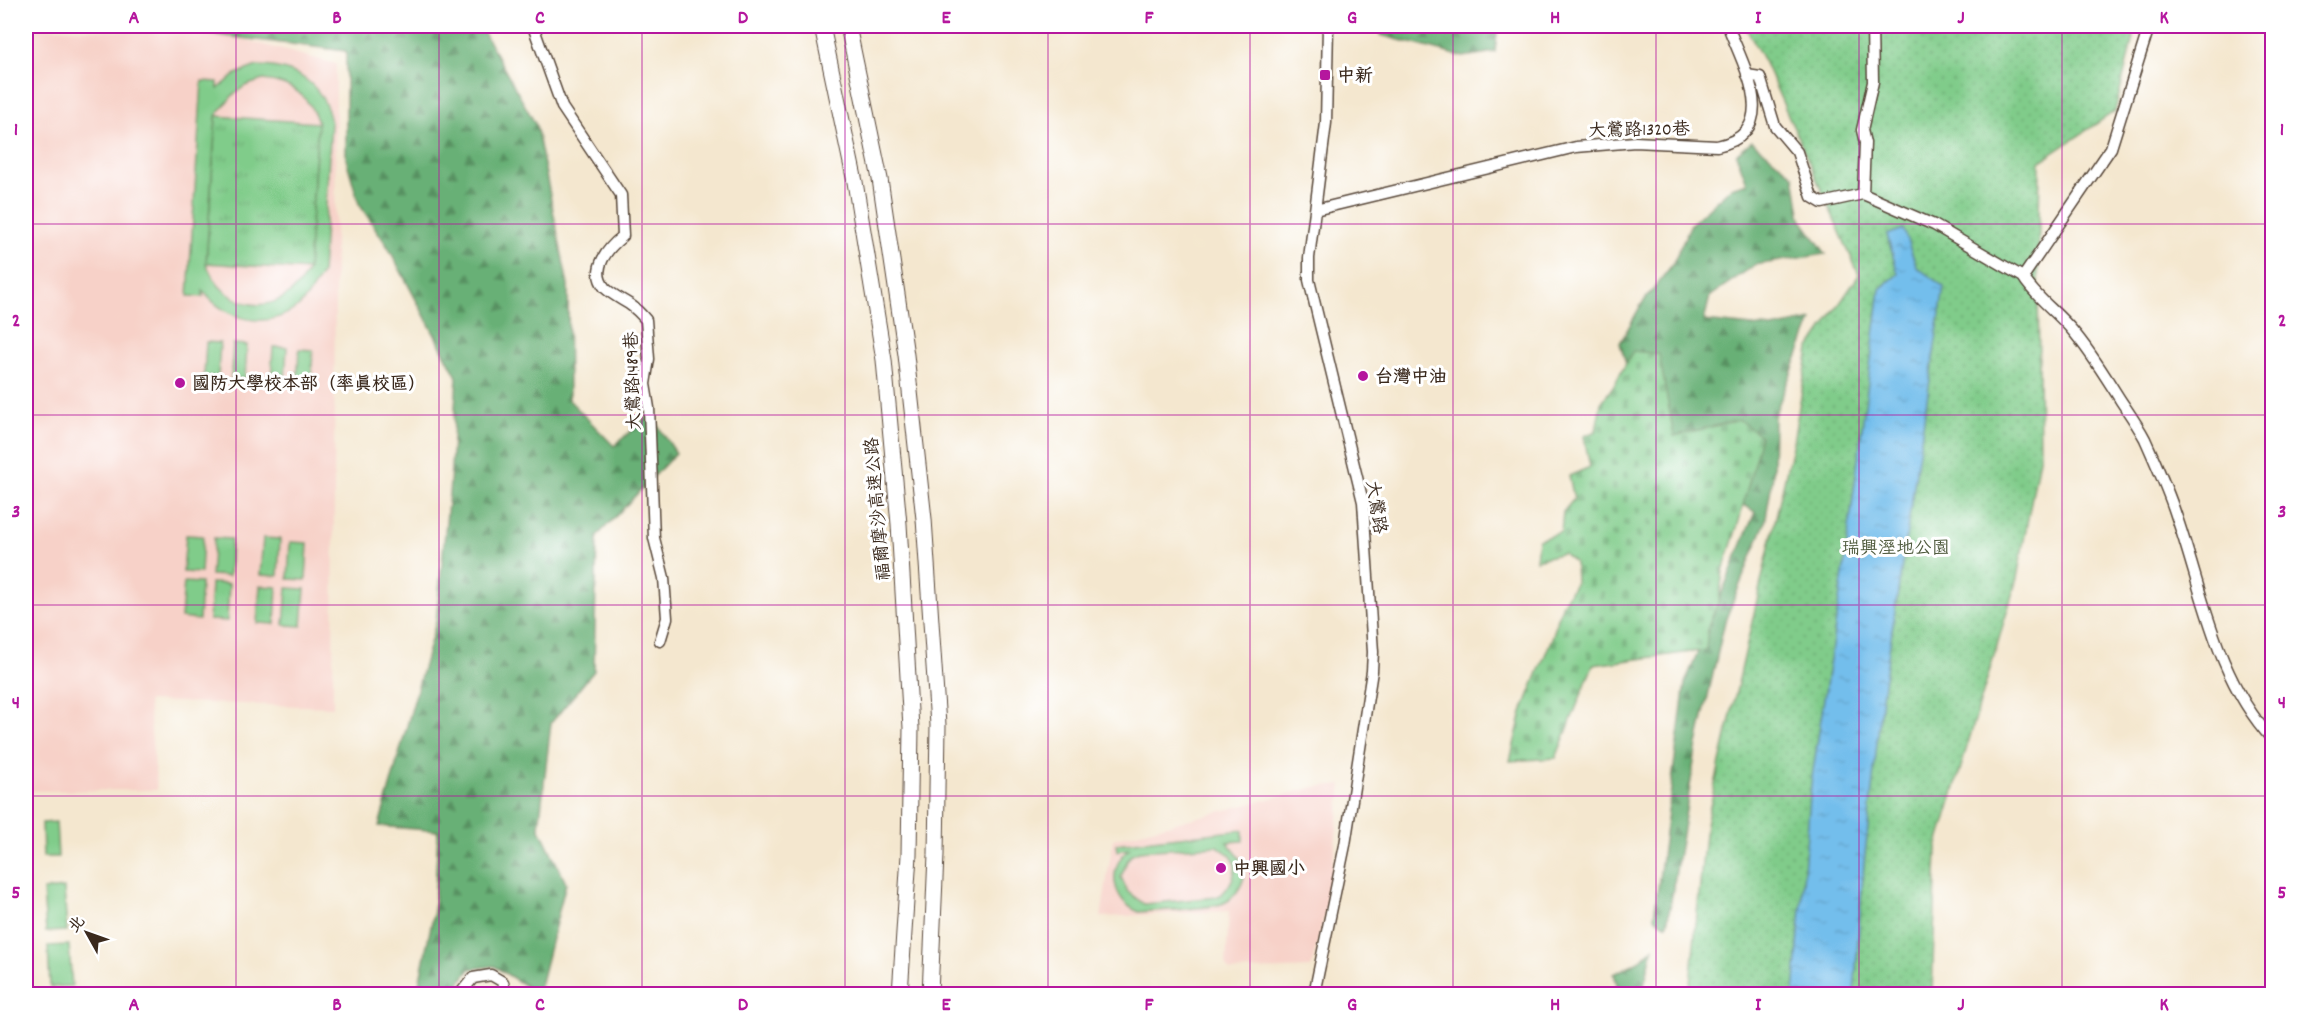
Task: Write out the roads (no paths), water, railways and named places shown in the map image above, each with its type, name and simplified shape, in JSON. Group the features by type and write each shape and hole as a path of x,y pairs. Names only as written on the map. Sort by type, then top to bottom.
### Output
{"highway":[{"name":"福爾摩沙高速公路","path":"822,26 855,182 884,360 899,524 911,728 909,855 900,994"},
{"path":"848,26 880,179 906,355 924,519 938,725 936,855 930,994"}],"street":[{"name":"大鶯路1489巷","path":"533,26 562,107 621,195 623,236 611,245 602,258 600,276 607,290 632,306 646,320 649,359 645,384 649,408 654,538 664,578 667,618 660,641"},
{"name":"大鶯路","path":"1314,994 1350,819 1373,652 1363,502 1309,280 1309,258 1326,123 1328,26"},
{"name":"大鶯路1320巷","path":"1315,210 1576,147 1635,142 1717,146 1728,144 1738,139 1747,130 1755,112 1747,75 1728,26"},
{"path":"1863,194 1865,143 1862,130 1873,82 1872,26"},
{"path":"2023,277 2111,148 2148,30"},
{"path":"1747,75 1760,77 1775,126 1797,152 1812,197 1822,203 1863,194 1934,225 2023,277 2031,290 2054,310 2091,353 2144,438 2176,514 2211,630 2235,687 2257,722 2272,739"},
{"path":"460,994 473,978 491,975 503,982 506,994"}],"water":[{"path":"1903,229 1917,267 1944,287 1882,697 1864,864 1854,994 1794,994 1811,784 1843,574 1880,289 1898,274 1887,235"}],"place":[{"name":"中新","path":"1325,75"},
{"name":"台灣中油","path":"1363,376"},
{"name":"國防大學校本部（率真校區）","path":"180,383"},
{"name":"中興國小","path":"1221,868"}],"park label":[{"name":"瑞興溼地公園","path":"1896,547"}]}
